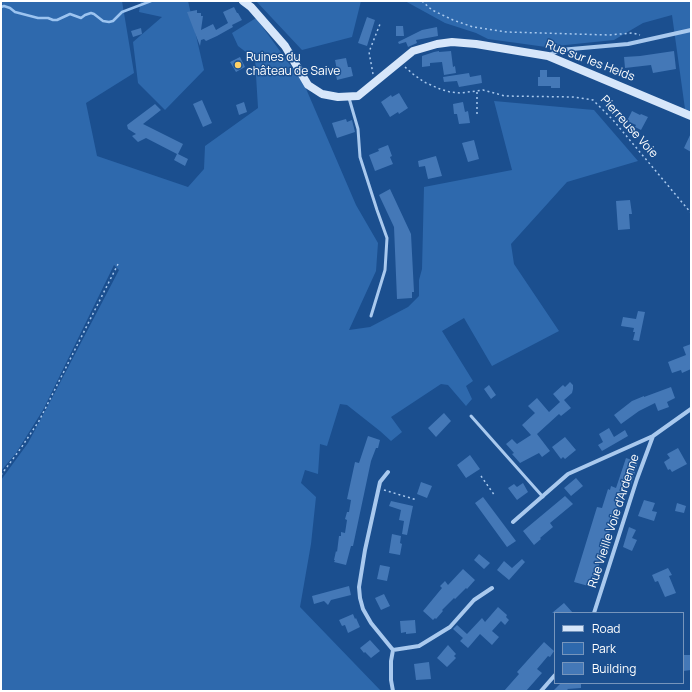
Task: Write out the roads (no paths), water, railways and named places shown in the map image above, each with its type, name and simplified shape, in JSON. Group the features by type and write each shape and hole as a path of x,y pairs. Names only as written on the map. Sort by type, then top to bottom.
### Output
{"street":[{"path":"243,1 251,7 285,46 308,85 322,94 338,97 348,96"},
{"path":"548,56 560,50 628,44 691,30"},
{"name":"Rue sur les Heids","path":"348,96 358,96 413,51 437,44 452,42 476,44 548,56 691,116"},
{"name":"Rue Vieille Voie d'Ardenne","path":"513,522 568,474 653,436 691,409"},
{"name":"Rue Vieille Voie d'Ardenne","path":"594,612 637,480 653,436"},
{"path":"388,472 380,482 365,550 359,587 360,598 371,623 393,650 391,661 391,680 393,691"},
{"path":"393,650 419,646 450,627 474,600 492,588"},
{"path":"541,691 554,677"}],"lane":[{"path":"348,96 358,129 360,157 387,238 385,270 371,316"},
{"path":"471,416 543,497"}],"waterway":[{"path":"1,7 4,6 15,12 53,20 57,20 70,14 81,18 91,13 103,21 109,22 113,21 122,12 151,1"}],"place":[{"name":"Ruines du château de Saive","path":"238,65"}]}
